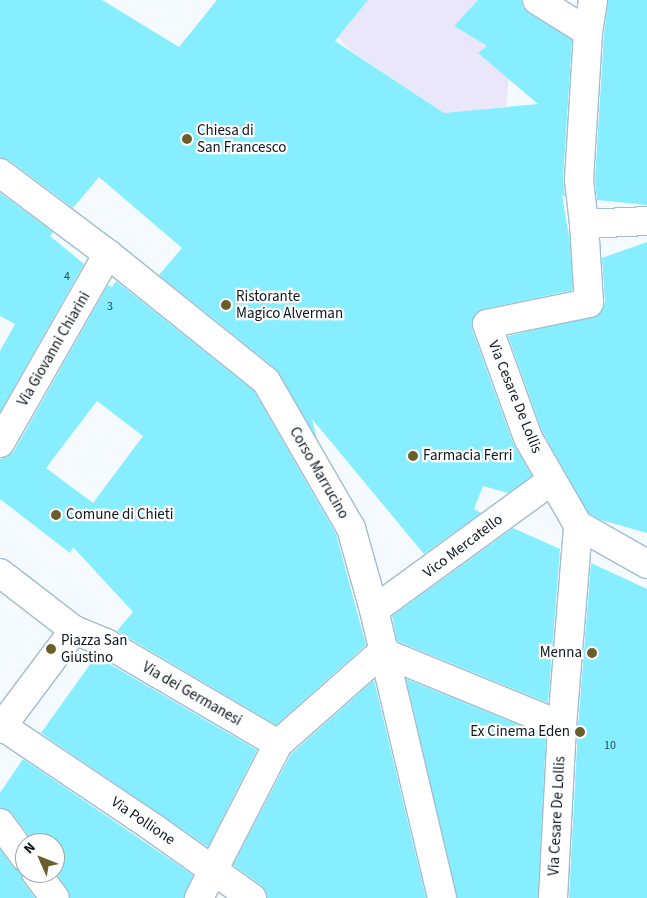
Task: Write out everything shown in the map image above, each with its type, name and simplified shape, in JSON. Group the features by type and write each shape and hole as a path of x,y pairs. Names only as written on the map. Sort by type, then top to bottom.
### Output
{"street":[{"path":"537,0 588,32"},
{"name":"Via Cesare De Lollis","path":"553,898 562,726 578,525 528,438 487,324 589,303 579,180 588,32 593,0"},
{"name":"Corso Marrucino","path":"0,173 108,254 266,381 351,528 374,610 382,652 442,898"},
{"path":"584,224 647,222"},
{"name":"Via Giovanni Chiarini","path":"0,443 108,254"},
{"name":"Vico Mercatello","path":"374,610 552,480"},
{"path":"578,525 647,564"},
{"path":"0,572 74,630 1,728"},
{"name":"Via dei Germanesi","path":"74,630 106,644 278,744"},
{"path":"200,898 278,744 382,652 562,726"},
{"name":"Via Pollione","path":"1,728 32,746 252,898"},
{"path":"0,823 15,843"},
{"path":"43,883 54,898"}],"shaded area":[{"path":"368,0 478,0 454,26 487,46 478,53 509,79 506,107 444,113 350,50 338,38"}],"building":[{"path":"0,0 102,0 179,47 217,0 368,0 335,41 444,113 538,104 478,53 487,46 454,26 478,0 521,0 523,8 529,13 572,40 563,179 565,196 562,195 570,243 573,290 484,309 476,313 472,321 472,329 513,443 532,476 508,493 483,486 474,509 481,513 424,554 312,419 317,439 276,369 159,275 182,248 99,177 73,208 9,160 0,158"},
{"path":"608,0 647,0 647,205 597,200 595,180 604,34"},
{"path":"0,193 53,232 50,236 84,264 0,412 0,351 15,324 0,316"},
{"path":"647,242 647,533 601,520 589,514 542,431 508,336 598,315 605,302 602,258"},
{"path":"116,281 254,391 336,534 366,645 276,725 117,631 133,612 73,547 70,553 0,499 0,459 7,457 14,451 108,285 112,287","holes":["97,401 143,436 93,503 46,468"]},
{"path":"513,528 560,549 548,703 397,641 392,616"},
{"path":"591,563 647,589 647,898 569,898 578,727"},
{"path":"96,656 257,750 208,847 41,733"},
{"path":"406,679 546,736 538,898 457,898"},
{"path":"374,680 426,898 267,898 266,891 261,885 233,865 291,754"},
{"path":"23,759 193,875 184,898 70,898 63,883 65,883 65,833 27,833 12,813 0,808 0,793"},
{"path":"0,849 15,868 15,883 24,883 35,898 0,898"}],"place":[{"name":"Chiesa di San Francesco","path":"187,139"},
{"name":"Ristorante Magico Alverman","path":"226,305"},
{"name":"Farmacia Ferri","path":"413,456"},
{"name":"Comune di Chieti","path":"56,515"},
{"name":"Piazza San Giustino","path":"51,649"},
{"name":"Menna","path":"592,653"},
{"name":"Ex Cinema Eden","path":"580,732"}]}
